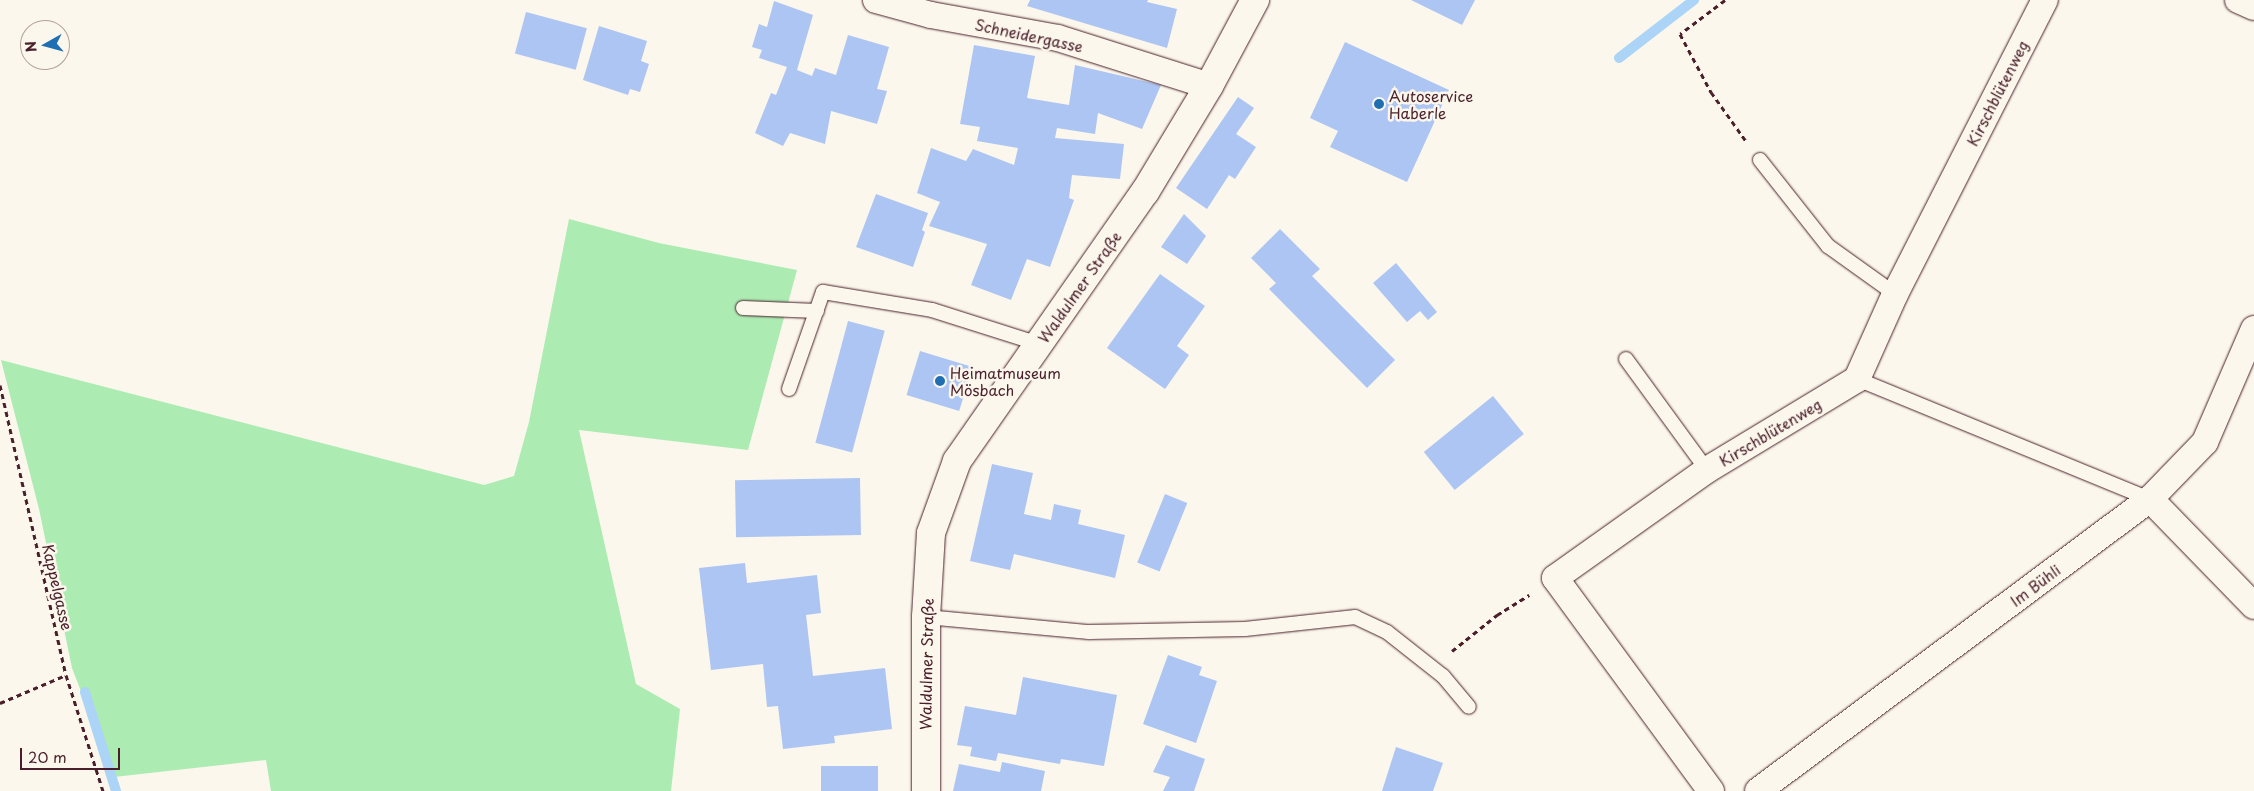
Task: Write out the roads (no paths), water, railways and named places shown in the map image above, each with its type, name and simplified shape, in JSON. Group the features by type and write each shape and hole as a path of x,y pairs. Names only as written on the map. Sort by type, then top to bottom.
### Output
{"street":[{"name":"Schneidergasse","path":"876,0 930,16 1058,38 1209,86"},
{"name":"Waldulmer Straße","path":"926,791 926,617 931,533 957,461 1145,192 1209,86 1255,0"},
{"name":"Kirschblütenweg","path":"1711,791 1555,578 1707,470 1857,379 1895,294 2045,0"},
{"path":"2238,0 2254,7"},
{"name":"Im Bühli","path":"1758,791 2150,499 2205,442 2254,329"},
{"path":"2150,499 2254,606"}],"lane":[{"path":"1760,160 1828,246 1895,294"},
{"path":"789,389 823,292 932,310 1039,344"},
{"path":"743,308 817,311"},
{"path":"1626,359 1707,470"},
{"path":"1857,379 2150,499"},
{"path":"926,617 1089,632 1245,629 1355,617 1387,632 1432,667 1443,676 1469,707"}],"waterway":[{"path":"1619,58 1694,0"},
{"path":"85,692 116,791"}],"place":[{"name":"Autoservice Haberle","path":"1379,104"},
{"name":"Heimatmuseum Mösbach","path":"940,381"}]}
